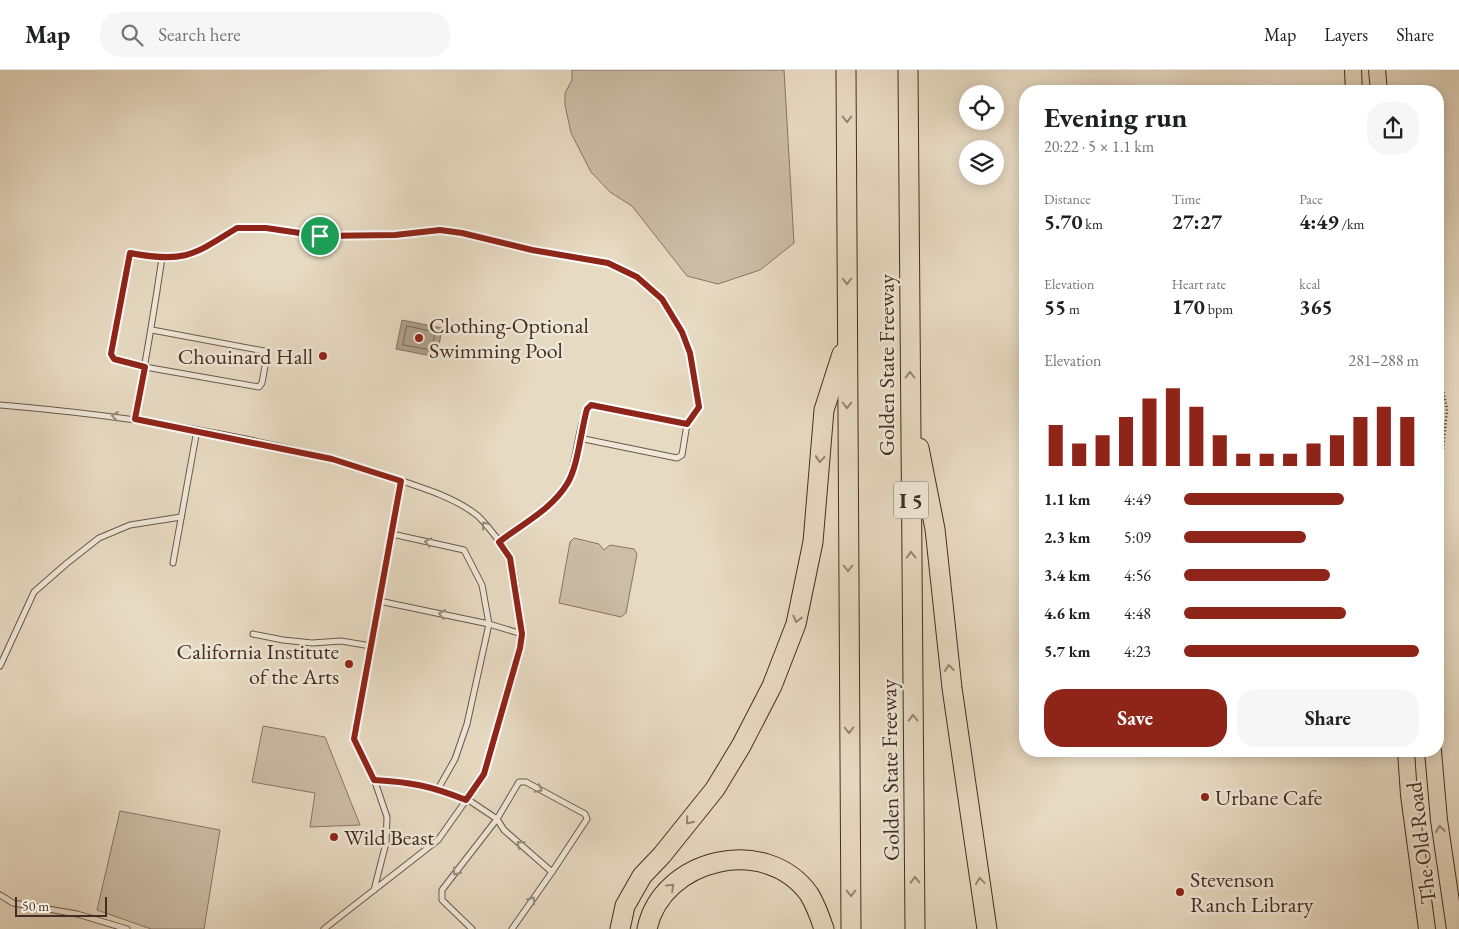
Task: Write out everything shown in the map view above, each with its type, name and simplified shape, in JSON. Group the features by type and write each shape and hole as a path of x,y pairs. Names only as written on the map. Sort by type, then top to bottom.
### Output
{"highway":[{"name":"Golden State Freeway","path":"846,70 851,929"},
{"name":"Golden State Freeway","path":"908,70 915,929"},
{"path":"620,929 625,906 642,876 662,855 715,790 741,746 772,686 796,624 813,542 824,410 847,339"},
{"path":"910,405 935,529 952,688 987,929"},
{"path":"647,929 656,906 666,891 703,865 726,860 749,860 772,866 793,878 809,894 820,914 824,929"}],"main road":[{"path":"1353,70 1354,85"},
{"path":"1377,70 1378,85"},
{"name":"The Old Road","path":"1406,757 1409,795 1427,929"},
{"name":"The Old Road","path":"1434,757 1439,820 1454,929"}],"lane":[{"path":"152,330 264,351 267,355 262,383 259,387 145,367 114,359 111,354 130,253 162,258 191,255 237,228 266,228 320,236 395,235 440,230 462,233 532,250 608,263 637,277 662,299 682,332 690,353 699,407 687,424 682,455 677,458 579,438"},
{"path":"135,419 152,330 162,258"},
{"path":"0,405 135,419 197,430 332,459 401,481 452,501 478,517 510,558 522,634 520,648 484,774 438,840 324,929"},
{"path":"499,542 555,499 568,484 574,468 579,438 587,409 591,405 687,424"},
{"path":"173,563 197,430"},
{"path":"374,890 386,843 387,817 374,780 354,739 401,481"},
{"path":"0,666 34,592 66,564 99,538 130,525 181,517"},
{"path":"392,534 464,550 482,586 489,624 467,724 455,759 438,789"},
{"path":"380,601 489,624 522,634"},
{"path":"253,634 312,643 341,640 371,646"},
{"path":"374,780 416,783 466,800 497,820 504,830 552,872"},
{"path":"472,929 442,900 442,890 497,820 519,782 526,782 585,814 587,819 512,929"},
{"path":"0,895 13,903 78,914 127,929"}],"path":[{"path":"1444,395 1447,409 1444,439"}],"shaded area":[{"path":"572,70 784,70 794,243 760,270 718,284 687,276 632,206 610,192 591,172 571,133 565,105 565,93 572,80"},
{"path":"574,538 599,544 604,550 610,545 634,549 637,554 626,613 621,617 559,603 570,542"},
{"path":"263,726 325,737 360,825 310,827 315,793 252,782"},
{"path":"120,811 220,830 204,929 151,929 97,910"}],"water":[{"name":"Clothing-Optional Swimming Pool","path":"402,320 442,328 437,357 396,349"}],"place":[{"name":"Clothing-Optional Swimming Pool","path":"419,338"},
{"name":"Chouinard Hall","path":"323,356"},
{"name":"California Institute of the Arts","path":"349,664"},
{"name":"Urbane Cafe","path":"1205,797"},
{"name":"Wild Beast","path":"334,837"},
{"name":"Stevenson Ranch Library","path":"1180,892"}],"route":[{"path":"237,228 266,228 320,236 395,235 440,230 462,233 532,250 608,263 637,277 662,299 682,332 690,353 699,407 687,424 591,405 587,409 579,438 574,468 568,484 555,499 499,542 510,558 522,634 520,648 484,774 466,800 416,783 374,780 354,739 401,481 332,459 197,430 135,419 145,367 114,359 111,354 130,253 162,258 191,255 237,228"}]}
